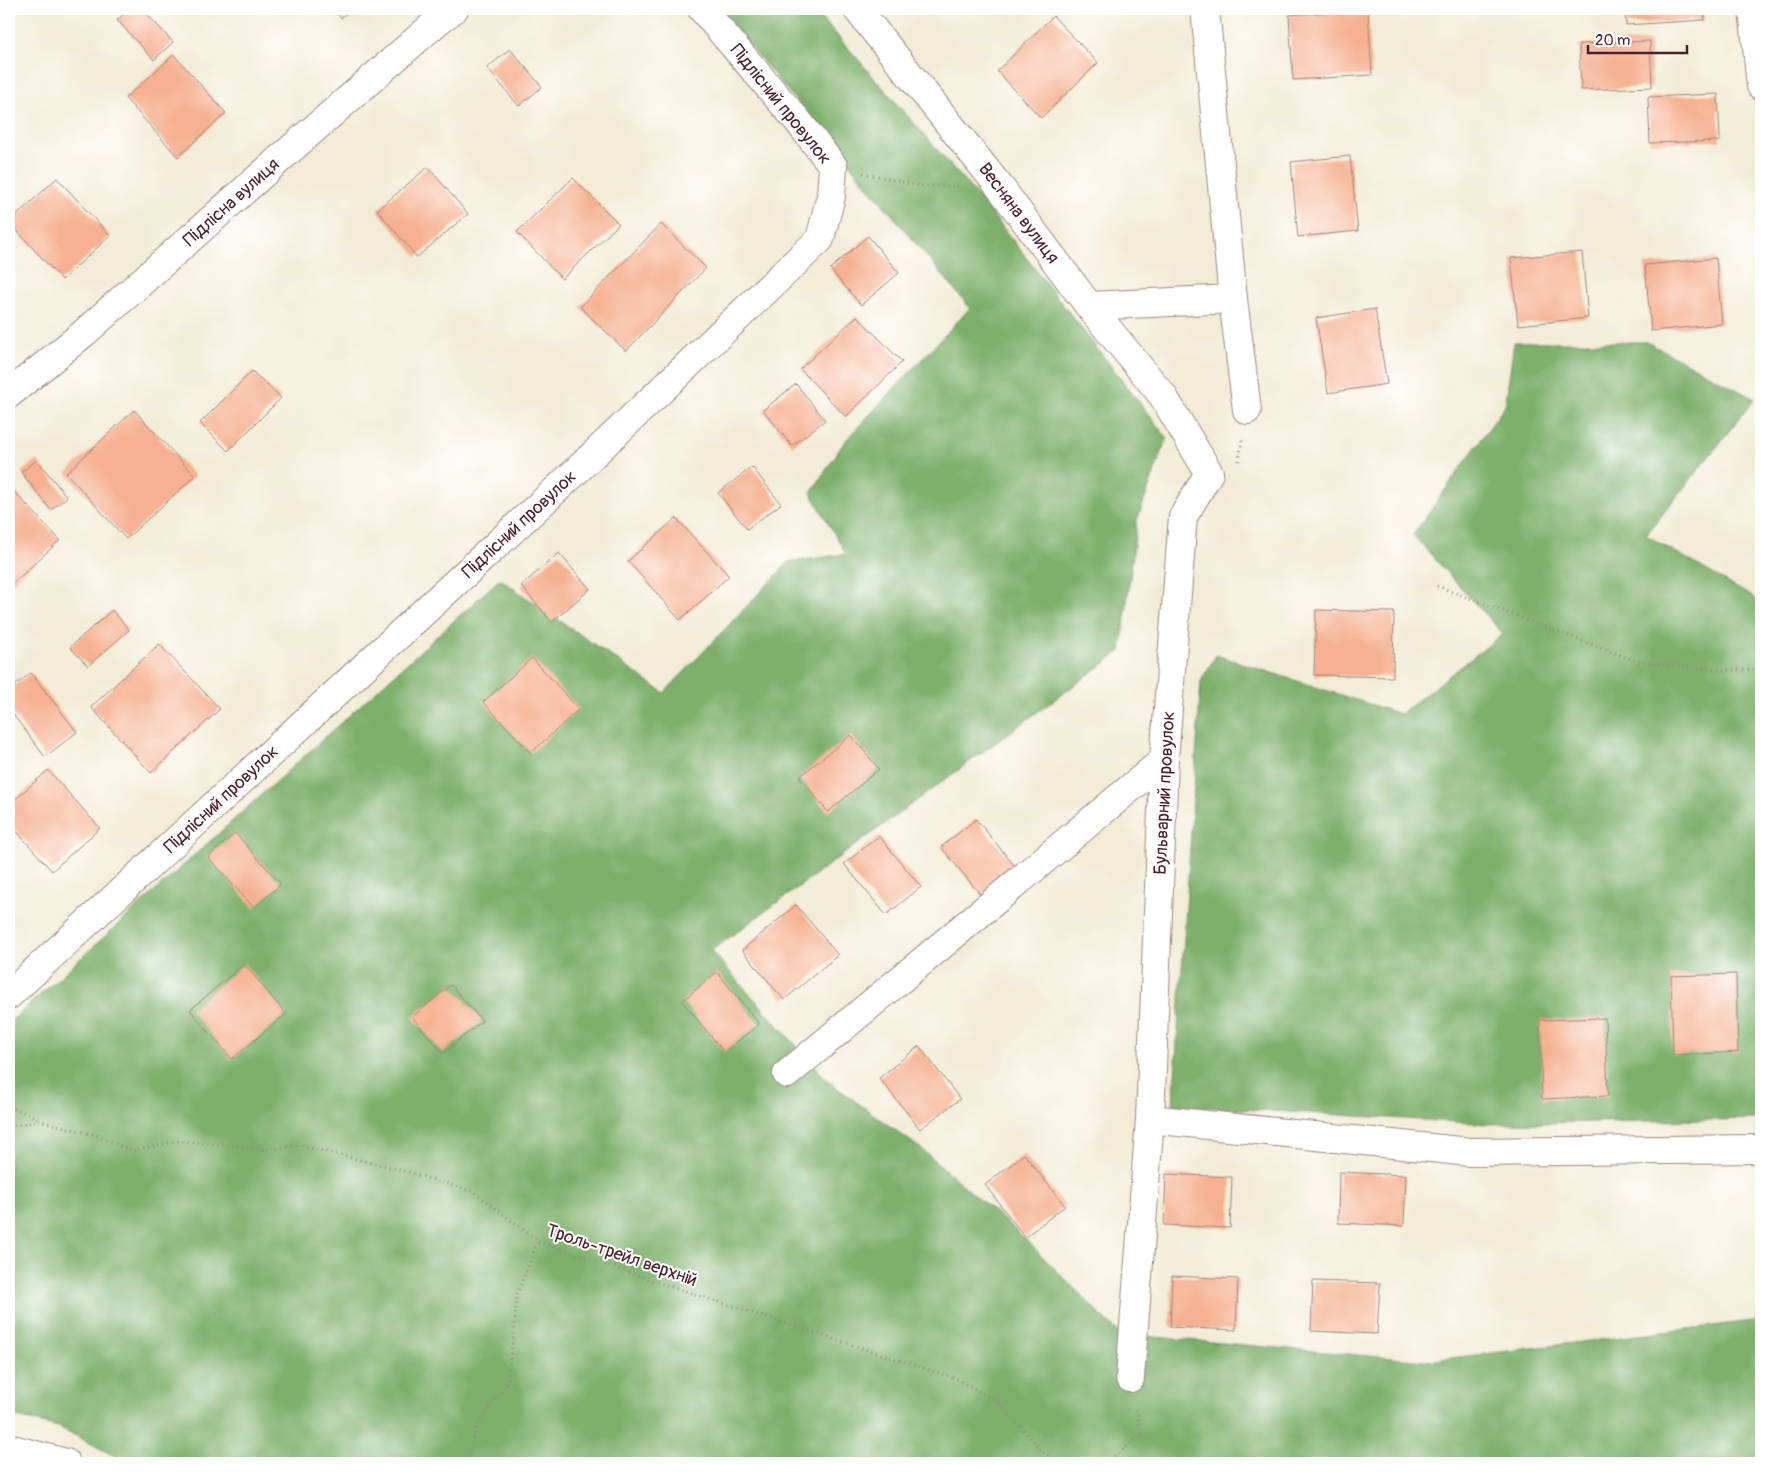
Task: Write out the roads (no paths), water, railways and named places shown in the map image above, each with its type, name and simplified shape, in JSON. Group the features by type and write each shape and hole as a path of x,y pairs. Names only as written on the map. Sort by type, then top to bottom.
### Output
{"street":[{"name":"Підлісна вулиця","path":"9,394 84,333 298,143 454,9"},
{"name":"Підлісний провулок","path":"9,995 572,475 820,239 831,196 833,166 798,121 702,9"},
{"name":"Весняна вулиця","path":"857,9 999,186 1089,306 1163,396 1209,473"},
{"path":"1205,9 1233,299 1247,410"},
{"path":"1754,9 1761,86"},
{"path":"1089,306 1233,299"},
{"name":"Бульварний провулок","path":"1130,1378 1150,1120 1164,760 1183,517 1209,473"},
{"path":"787,1074 1164,760"},
{"path":"1150,1120 1470,1152 1761,1148"},
{"path":"9,1448 66,1463"}]}
